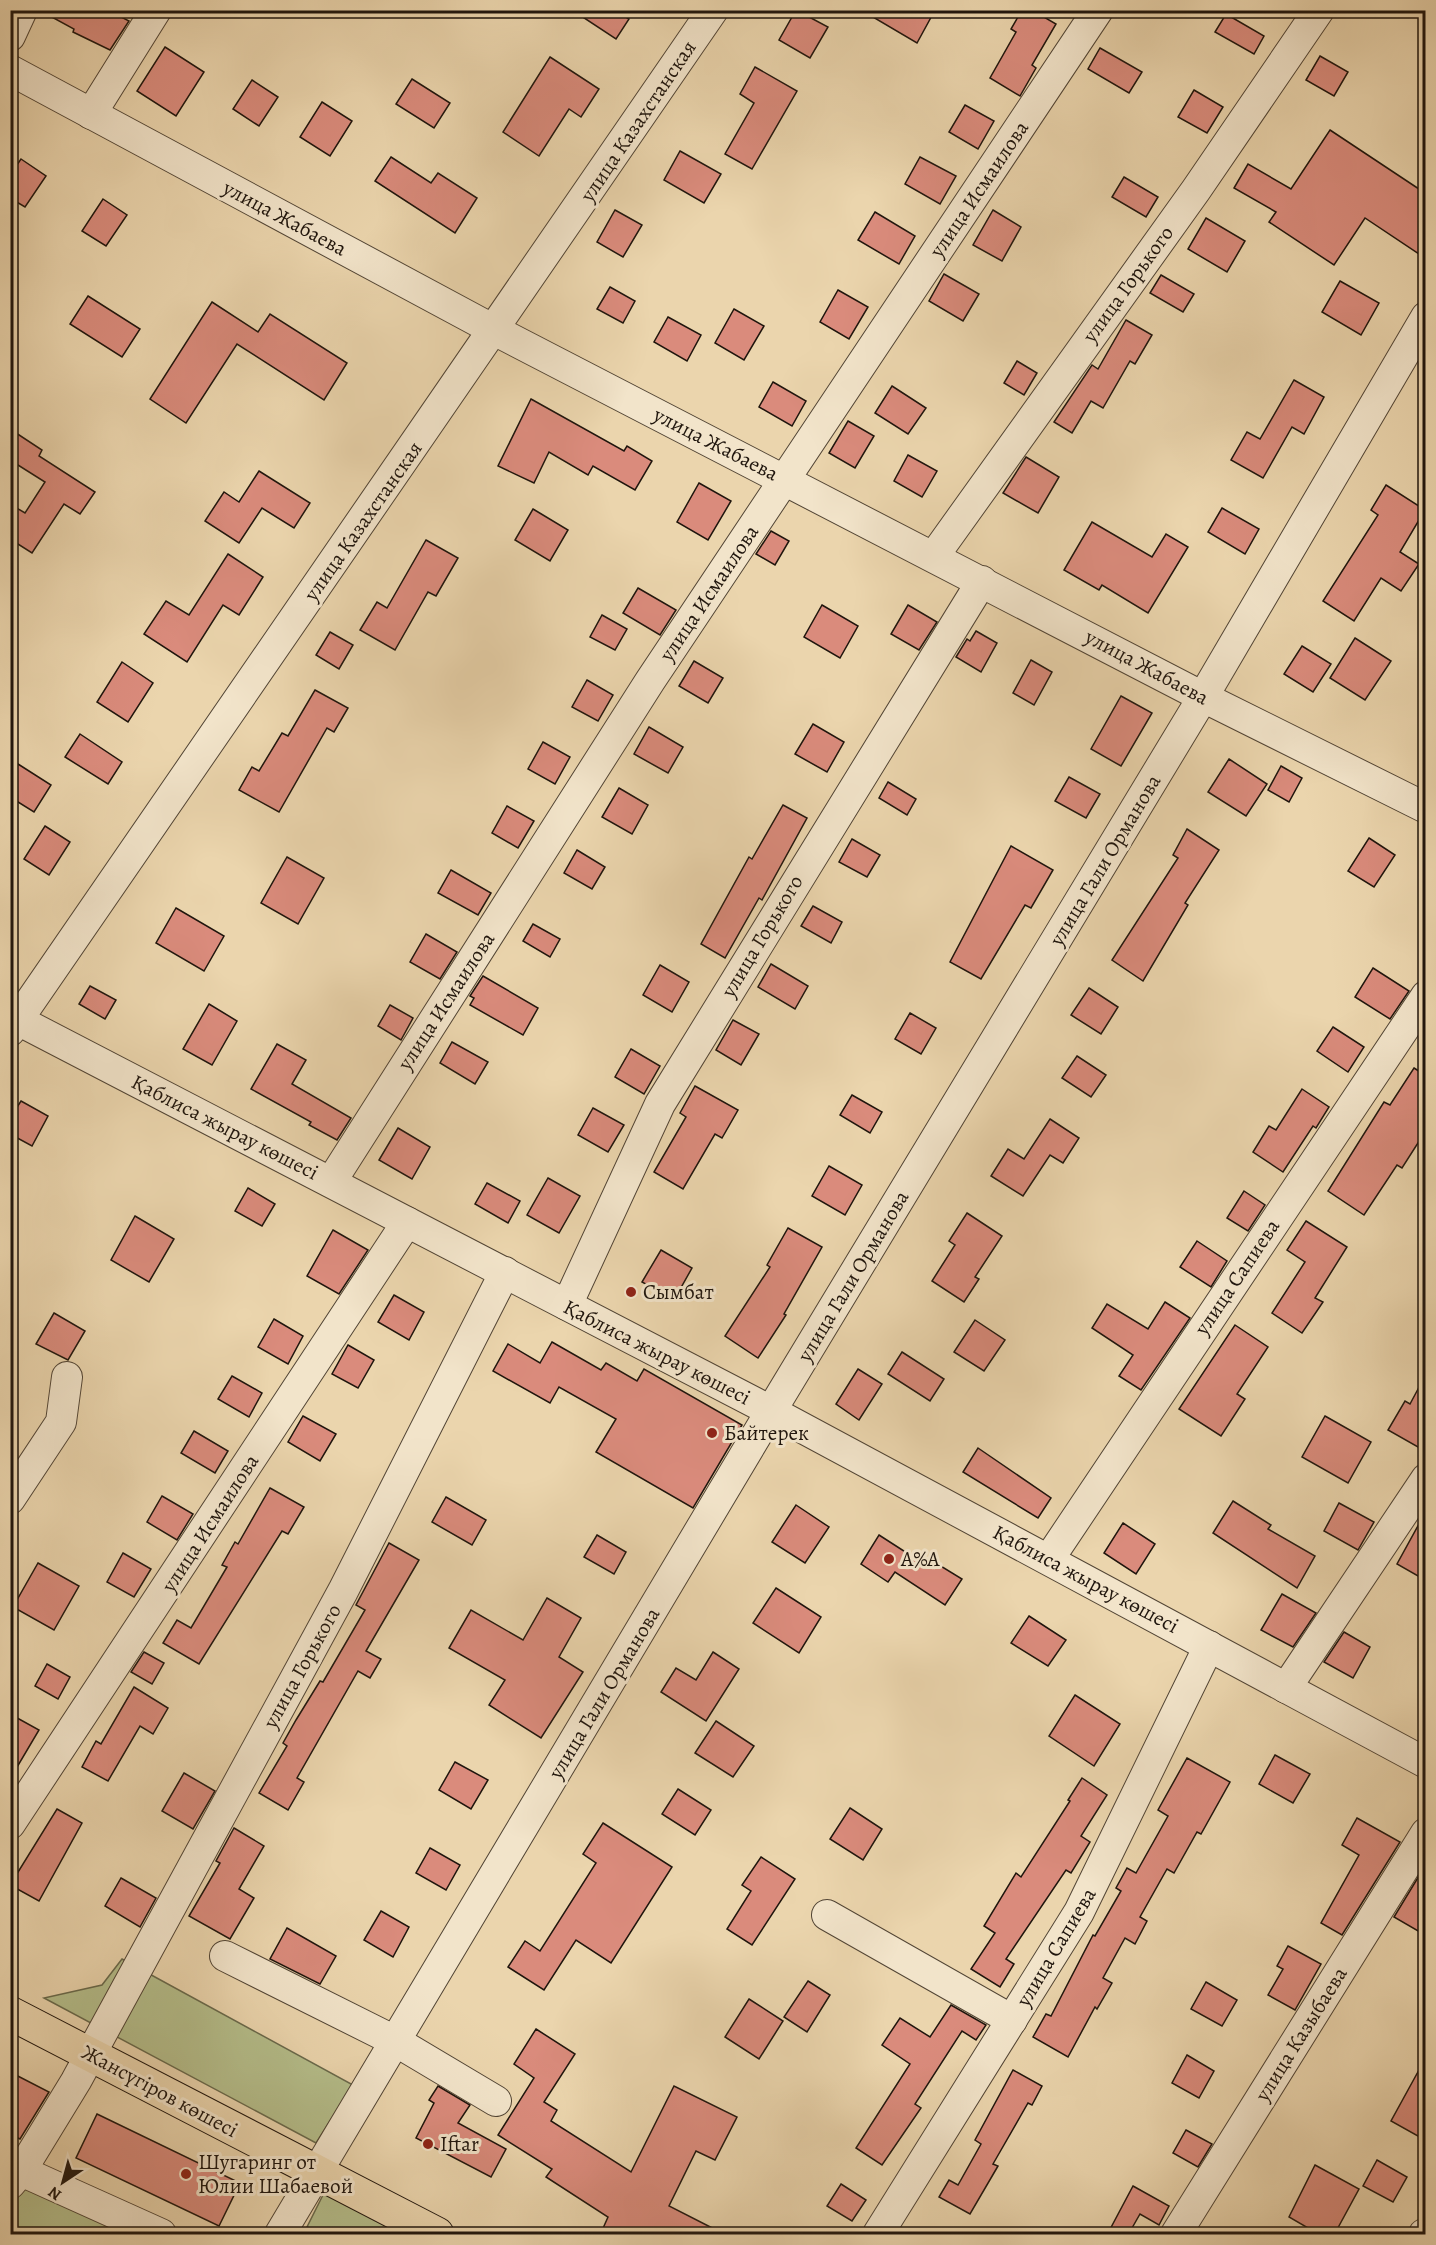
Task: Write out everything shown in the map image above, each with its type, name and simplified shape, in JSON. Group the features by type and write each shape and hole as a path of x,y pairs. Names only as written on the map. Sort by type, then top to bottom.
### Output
{"main road":[{"name":"Жансүгіров көшесі","path":"10,2013 437,2235"}],"street":[{"path":"10,36 22,10"},
{"path":"91,114 156,10"},
{"name":"улица Казахстанская","path":"13,1022 494,330 713,10"},
{"name":"улица Исмаилова","path":"331,1182 650,681 1098,10"},
{"name":"улица Горького","path":"934,556 1196,190 1319,10"},
{"name":"улица Жабаева","path":"10,70 494,330 1203,697 1425,808"},
{"name":"улица Гали Орманова","path":"280,2235 771,1411 1203,697 1425,317"},
{"name":"улица Горького","path":"567,1305 660,1104 982,581"},
{"name":"улица Сапиева","path":"1049,1559 1425,996"},
{"name":"Қаблиса жырау көшесі","path":"13,1022 407,1221 771,1411 1425,1763"},
{"name":"улица Исмаилова","path":"10,1824 407,1221"},
{"name":"улица Горького","path":"14,2174 89,2054 343,1591 505,1272"},
{"path":"10,1499 61,1422 67,1377"},
{"path":"1286,1688 1425,1479"},
{"name":"улица Сапиева","path":"878,2235 1079,1912 1209,1646"},
{"name":"улица Казыбаева","path":"1176,2235 1425,1833"},
{"path":"827,1915 1012,2020"},
{"path":"225,1956 397,2042 496,2101"},
{"path":"14,2174 161,2235"}],"green space":[{"path":"122,1959 353,2085 316,2143 44,1998 102,1985"},
{"path":"11,2175 138,2234 11,2234"},
{"path":"324,2193 408,2234 320,2234 307,2227"}],"building":[{"path":"39,10 108,10 129,21 110,50 73,32 74,29"},
{"path":"572,10 615,10 629,19 616,39"},
{"path":"796,10 828,27 810,58 779,40"},
{"path":"861,10 935,10 917,43"},
{"path":"1022,10 1032,10 1056,24 1032,65 1036,68 1020,96 990,78 1016,32 1011,29"},
{"path":"1226,14 1264,36 1254,54 1215,32"},
{"path":"165,47 204,72 176,116 137,91"},
{"path":"1100,48 1142,72 1129,93 1088,69"},
{"path":"1320,56 1348,72 1334,96 1306,80"},
{"path":"550,57 599,89 581,117 569,109 539,156 503,132"},
{"path":"755,67 797,91 752,169 725,154 754,103 740,94"},
{"path":"412,79 450,103 434,128 396,104"},
{"path":"252,80 278,97 259,126 233,109"},
{"path":"1194,90 1223,107 1207,133 1178,117"},
{"path":"322,102 352,121 330,156 300,137"},
{"path":"965,105 994,121 978,149 949,132"},
{"path":"1330,130 1425,193 1425,258 1365,218 1334,265 1269,222 1276,212 1234,188 1248,164 1291,189"},
{"path":"680,151 721,174 704,203 664,180"},
{"path":"391,157 431,183 438,173 477,198 455,233 375,181"},
{"path":"920,157 956,176 940,204 905,184"},
{"path":"21,159 46,176 25,207 10,198 10,175"},
{"path":"1124,177 1158,197 1146,217 1112,197"},
{"path":"103,199 127,215 106,246 82,231"},
{"path":"615,210 642,225 623,257 597,242"},
{"path":"993,210 1021,227 1002,261 973,245"},
{"path":"875,212 915,236 899,264 858,240"},
{"path":"1206,218 1245,241 1227,272 1188,249"},
{"path":"944,274 979,294 963,321 929,301"},
{"path":"1161,275 1194,294 1183,312 1150,293"},
{"path":"1340,281 1379,303 1361,335 1322,312"},
{"path":"610,287 635,301 623,323 597,309"},
{"path":"838,290 868,307 849,339 820,322"},
{"path":"88,296 140,329 122,357 70,324"},
{"path":"212,302 258,332 270,314 347,363 324,400 237,344 186,423 150,399"},
{"path":"734,309 764,326 744,360 715,343"},
{"path":"668,317 701,335 687,361 654,342"},
{"path":"1126,320 1152,335 1135,364 1130,361 1103,408 1091,401 1072,433 1054,422 1092,365 1098,369"},
{"path":"1017,361 1037,373 1024,395 1004,383"},
{"path":"1294,380 1324,397 1304,434 1292,427 1263,478 1231,460 1247,432 1260,439"},
{"path":"773,382 806,401 792,426 759,407"},
{"path":"892,386 926,408 908,434 875,413"},
{"path":"531,399 624,451 627,446 652,461 635,490 593,466 588,475 549,452 534,483 498,466"},
{"path":"848,421 874,436 855,468 829,453"},
{"path":"10,429 42,450 39,456 95,492 80,514 64,504 32,553 10,539 10,504 25,513 45,482 10,460"},
{"path":"908,455 937,471 922,497 894,481"},
{"path":"1026,457 1059,477 1038,513 1003,493"},
{"path":"259,471 310,503 294,528 262,508 239,543 205,521 224,492 239,502"},
{"path":"699,483 731,501 708,540 677,522"},
{"path":"1386,485 1425,510 1400,552 1419,564 1401,591 1381,578 1354,621 1323,601 1378,515 1371,510"},
{"path":"1222,508 1259,529 1245,554 1208,532"},
{"path":"533,509 568,530 550,561 515,540"},
{"path":"1092,522 1152,557 1166,534 1188,547 1148,613 1102,585 1099,590 1064,570"},
{"path":"771,531 789,541 775,565 756,554"},
{"path":"426,540 458,558 436,596 428,592 395,650 360,630 377,602 387,608"},
{"path":"228,554 263,577 239,615 223,605 187,662 144,634 166,601 189,615"},
{"path":"638,588 676,610 660,635 623,613"},
{"path":"822,605 858,626 840,658 804,637"},
{"path":"908,605 937,622 919,650 891,634"},
{"path":"602,615 627,629 615,650 590,637"},
{"path":"976,631 997,643 981,672 956,657 967,639 970,641"},
{"path":"330,632 353,645 339,669 316,655"},
{"path":"1355,638 1391,661 1365,700 1330,678"},
{"path":"1302,646 1331,664 1313,692 1284,674"},
{"path":"1031,660 1052,672 1034,705 1013,693"},
{"path":"694,661 723,678 708,703 679,686"},
{"path":"122,662 153,683 128,722 97,702"},
{"path":"587,680 613,695 598,721 572,707"},
{"path":"315,690 348,708 334,732 327,728 279,812 239,790 252,767 259,771 282,733 288,736"},
{"path":"1121,696 1152,713 1121,766 1091,749"},
{"path":"813,724 844,742 827,772 795,754"},
{"path":"649,727 683,747 668,773 634,754"},
{"path":"80,734 122,762 108,784 65,757"},
{"path":"543,742 570,757 555,784 528,769"},
{"path":"1229,759 1267,784 1246,816 1208,792"},
{"path":"18,764 51,785 34,812 10,797 10,776"},
{"path":"1281,766 1302,778 1289,802 1268,790"},
{"path":"1069,777 1100,794 1086,818 1055,801"},
{"path":"888,782 916,799 907,815 879,798"},
{"path":"619,788 648,805 632,834 602,817"},
{"path":"783,805 807,818 762,900 759,898 725,958 701,944 749,857 752,859"},
{"path":"507,806 534,821 518,848 492,833"},
{"path":"45,826 70,842 49,875 24,859"},
{"path":"1187,829 1219,850 1185,903 1188,905 1143,981 1112,960 1178,858 1173,855"},
{"path":"1369,838 1395,855 1374,887 1348,871"},
{"path":"852,839 880,855 867,877 839,862"},
{"path":"1011,846 1053,870 1031,908 1025,905 981,979 950,962"},
{"path":"577,850 605,867 592,889 564,873"},
{"path":"287,857 324,878 298,924 261,903"},
{"path":"451,870 491,893 478,915 438,893"},
{"path":"813,906 842,922 831,943 801,926"},
{"path":"176,908 224,936 204,971 156,943"},
{"path":"533,924 560,939 550,957 523,941"},
{"path":"426,934 457,952 440,979 410,962"},
{"path":"771,964 808,986 795,1009 758,987"},
{"path":"660,965 689,982 672,1012 643,995"},
{"path":"1373,968 1409,991 1390,1019 1355,997"},
{"path":"483,976 538,1008 523,1035 470,1005 474,998 470,996"},
{"path":"90,986 116,1000 105,1019 79,1004"},
{"path":"1089,988 1118,1007 1101,1034 1071,1015"},
{"path":"209,1004 237,1021 212,1065 183,1049"},
{"path":"390,1005 413,1018 401,1040 378,1026"},
{"path":"910,1013 936,1028 921,1054 895,1039"},
{"path":"733,1020 759,1034 741,1065 716,1050"},
{"path":"1333,1027 1364,1047 1348,1072 1317,1051"},
{"path":"452,1042 488,1062 475,1084 440,1063"},
{"path":"277,1044 306,1060 292,1084 351,1118 337,1140 309,1125 311,1122 251,1089"},
{"path":"631,1049 660,1066 644,1094 615,1077"},
{"path":"1077,1056 1106,1075 1091,1097 1062,1078"},
{"path":"1414,1068 1425,1075 1425,1132 1402,1168 1397,1165 1364,1215 1328,1191 1384,1102 1390,1105"},
{"path":"695,1086 738,1110 722,1138 715,1134 683,1189 654,1172 686,1117 680,1113"},
{"path":"1302,1089 1329,1107 1316,1128 1313,1126 1283,1172 1253,1152 1269,1126 1276,1130"},
{"path":"852,1095 882,1112 870,1133 840,1115"},
{"path":"21,1101 48,1116 32,1146 10,1134 10,1118"},
{"path":"593,1108 624,1125 608,1152 578,1135"},
{"path":"1050,1119 1079,1138 1063,1163 1050,1155 1023,1196 991,1176 1008,1149 1024,1159"},
{"path":"398,1128 430,1147 412,1179 379,1160"},
{"path":"829,1166 862,1185 845,1215 812,1196"},
{"path":"548,1178 580,1196 559,1233 527,1215"},
{"path":"487,1183 520,1201 508,1223 475,1204"},
{"path":"248,1188 275,1204 262,1226 235,1211"},
{"path":"1244,1191 1265,1205 1248,1231 1227,1218"},
{"path":"967,1213 1002,1236 975,1277 979,1279 964,1302 932,1281 955,1245 949,1241"},
{"path":"135,1216 174,1239 149,1282 111,1260"},
{"path":"1306,1221 1347,1247 1315,1298 1323,1302 1302,1333 1272,1313 1305,1262 1287,1250"},
{"path":"788,1228 822,1247 784,1314 786,1315 758,1358 725,1336 770,1267 767,1265"},
{"path":"333,1230 368,1250 339,1294 307,1276"},
{"path":"1197,1241 1227,1261 1211,1287 1180,1267"},
{"path":"661,1250 692,1268 674,1300 642,1282"},
{"path":"394,1295 424,1312 409,1340 378,1322"},
{"path":"1165,1302 1190,1318 1141,1390 1119,1376 1133,1355 1092,1328 1107,1304 1148,1329"},
{"path":"54,1313 85,1331 68,1360 36,1344"},
{"path":"274,1319 303,1336 288,1364 258,1347"},
{"path":"975,1320 1005,1340 984,1371 954,1352"},
{"path":"1235,1325 1268,1347 1237,1394 1245,1399 1221,1436 1179,1409"},
{"path":"552,1342 601,1370 606,1363 637,1381 644,1369 742,1425 693,1508 596,1452 616,1419 559,1387 550,1403 493,1371 508,1344 540,1363"},
{"path":"348,1345 374,1360 358,1388 332,1374"},
{"path":"902,1352 944,1379 930,1401 888,1374"},
{"path":"858,1369 882,1384 859,1420 836,1404"},
{"path":"232,1376 262,1393 249,1417 218,1399"},
{"path":"1425,1376 1425,1451 1388,1430 1405,1401 1410,1404"},
{"path":"303,1416 336,1434 320,1461 288,1442"},
{"path":"1325,1416 1371,1442 1348,1483 1302,1457"},
{"path":"194,1431 228,1451 215,1473 181,1453"},
{"path":"978,1448 1051,1498 1038,1518 963,1472"},
{"path":"270,1488 304,1507 288,1534 282,1531 199,1664 163,1643 177,1620 191,1628 227,1567 222,1565 235,1542 238,1544"},
{"path":"162,1496 193,1514 177,1540 147,1522"},
{"path":"446,1497 486,1520 472,1545 432,1522"},
{"path":"1233,1501 1271,1525 1268,1529 1315,1556 1297,1588 1213,1533"},
{"path":"1339,1503 1374,1522 1358,1550 1324,1531"},
{"path":"796,1505 829,1527 805,1563 772,1542"},
{"path":"1425,1513 1425,1580 1397,1564"},
{"path":"1123,1523 1155,1544 1136,1574 1104,1553"},
{"path":"597,1535 626,1552 614,1574 584,1557"},
{"path":"879,1535 927,1566 931,1560 962,1579 945,1605 895,1572 888,1582 861,1564"},
{"path":"389,1543 419,1560 366,1651 381,1659 370,1678 358,1671 297,1778 304,1782 288,1810 259,1793 287,1746 283,1743 296,1720 320,1681 323,1682 365,1610 356,1605"},
{"path":"123,1553 151,1569 134,1597 107,1582"},
{"path":"38,1563 79,1586 54,1630 13,1607"},
{"path":"776,1588 821,1617 799,1653 753,1623"},
{"path":"1282,1594 1316,1613 1293,1647 1261,1630"},
{"path":"547,1598 581,1618 559,1657 583,1672 541,1738 489,1705 505,1680 449,1648 471,1610 523,1640"},
{"path":"1029,1616 1066,1640 1048,1666 1011,1643"},
{"path":"1344,1632 1370,1647 1353,1678 1324,1662"},
{"path":"144,1652 164,1663 152,1684 131,1672"},
{"path":"713,1652 739,1669 706,1721 661,1692 676,1668 696,1680"},
{"path":"47,1664 70,1677 58,1699 35,1686"},
{"path":"134,1687 168,1708 153,1734 140,1726 108,1781 82,1767 96,1741 101,1744"},
{"path":"1075,1695 1120,1724 1094,1766 1049,1736"},
{"path":"10,1714 39,1730 10,1779"},
{"path":"716,1721 754,1746 733,1777 695,1753"},
{"path":"1275,1755 1310,1774 1293,1803 1259,1784"},
{"path":"1187,1758 1230,1782 1201,1834 1197,1832 1174,1873 1167,1869 1140,1917 1147,1921 1135,1944 1125,1938 1103,1978 1112,1983 1097,2009 1095,2007 1068,2057 1033,2037 1046,2014 1051,2016 1093,1935 1095,1936 1121,1891 1116,1888 1127,1868 1136,1873 1168,1816 1158,1810"},
{"path":"455,1762 488,1780 471,1809 439,1790"},
{"path":"184,1773 215,1791 193,1829 162,1811"},
{"path":"1082,1778 1107,1795 1081,1836 1090,1842 1071,1873 1066,1870 1006,1959 1014,1964 1000,1987 971,1969 995,1933 984,1926 1016,1873 1021,1877 1070,1801 1068,1800"},
{"path":"678,1789 711,1810 695,1835 662,1814"},
{"path":"850,1808 882,1829 863,1860 830,1839"},
{"path":"57,1809 82,1823 39,1901 10,1885"},
{"path":"1357,1818 1400,1842 1342,1935 1321,1923 1359,1855 1342,1845"},
{"path":"603,1823 672,1867 611,1963 576,1940 544,1990 508,1967 525,1941 540,1951 596,1863 583,1854"},
{"path":"234,1828 264,1846 239,1889 254,1898 230,1939 189,1916 220,1863 216,1861"},
{"path":"430,1848 460,1865 446,1890 416,1873"},
{"path":"761,1857 795,1879 752,1945 727,1929 751,1891 742,1885"},
{"path":"1425,1866 1425,1935 1394,1917"},
{"path":"121,1878 156,1898 140,1927 105,1906"},
{"path":"381,1911 409,1927 393,1957 364,1940"},
{"path":"287,1928 336,1956 320,1984 270,1959"},
{"path":"1288,1946 1321,1964 1295,2010 1268,1995 1283,1969 1277,1966"},
{"path":"808,1981 830,1995 807,2032 784,2017"},
{"path":"1206,1982 1237,2000 1222,2026 1191,2009"},
{"path":"749,1999 783,2021 759,2059 725,2037"},
{"path":"951,2005 986,2025 976,2040 962,2031 915,2104 921,2108 882,2165 856,2148 910,2064 882,2045 900,2018 930,2037"},
{"path":"536,2029 575,2054 544,2102 557,2110 551,2121 631,2172 674,2086 737,2117 715,2160 696,2151 669,2206 726,2235 600,2235 608,2217 546,2177 552,2169 498,2135 534,2078 514,2064"},
{"path":"1187,2055 1214,2071 1199,2098 1172,2083"},
{"path":"1425,2059 1425,2140 1391,2121"},
{"path":"1013,2070 1042,2086 1032,2105 1028,2103 993,2164 998,2166 970,2214 939,2197 949,2180 958,2185 981,2144 975,2140"},
{"path":"10,2072 49,2092 20,2139 10,2134"},
{"path":"438,2086 470,2105 458,2123 506,2149 491,2177 416,2138 434,2103 429,2100"},
{"path":"97,2114 240,2183 219,2226 76,2158"},
{"path":"1186,2130 1212,2144 1198,2167 1173,2153"},
{"path":"1377,2160 1407,2177 1393,2202 1363,2186"},
{"path":"1315,2165 1359,2189 1334,2235 1320,2235 1289,2217"},
{"path":"841,2184 866,2200 852,2221 827,2206"},
{"path":"1133,2186 1169,2206 1159,2225 1140,2214 1128,2235 1107,2235"}],"place":[{"name":"Сымбат","path":"631,1292"},
{"name":"Байтерек","path":"712,1433"},
{"name":"A%A","path":"889,1559"},
{"name":"Iftar","path":"428,2144"},
{"name":"Шугаринг от Юлии Шабаевой","path":"186,2174"}]}
